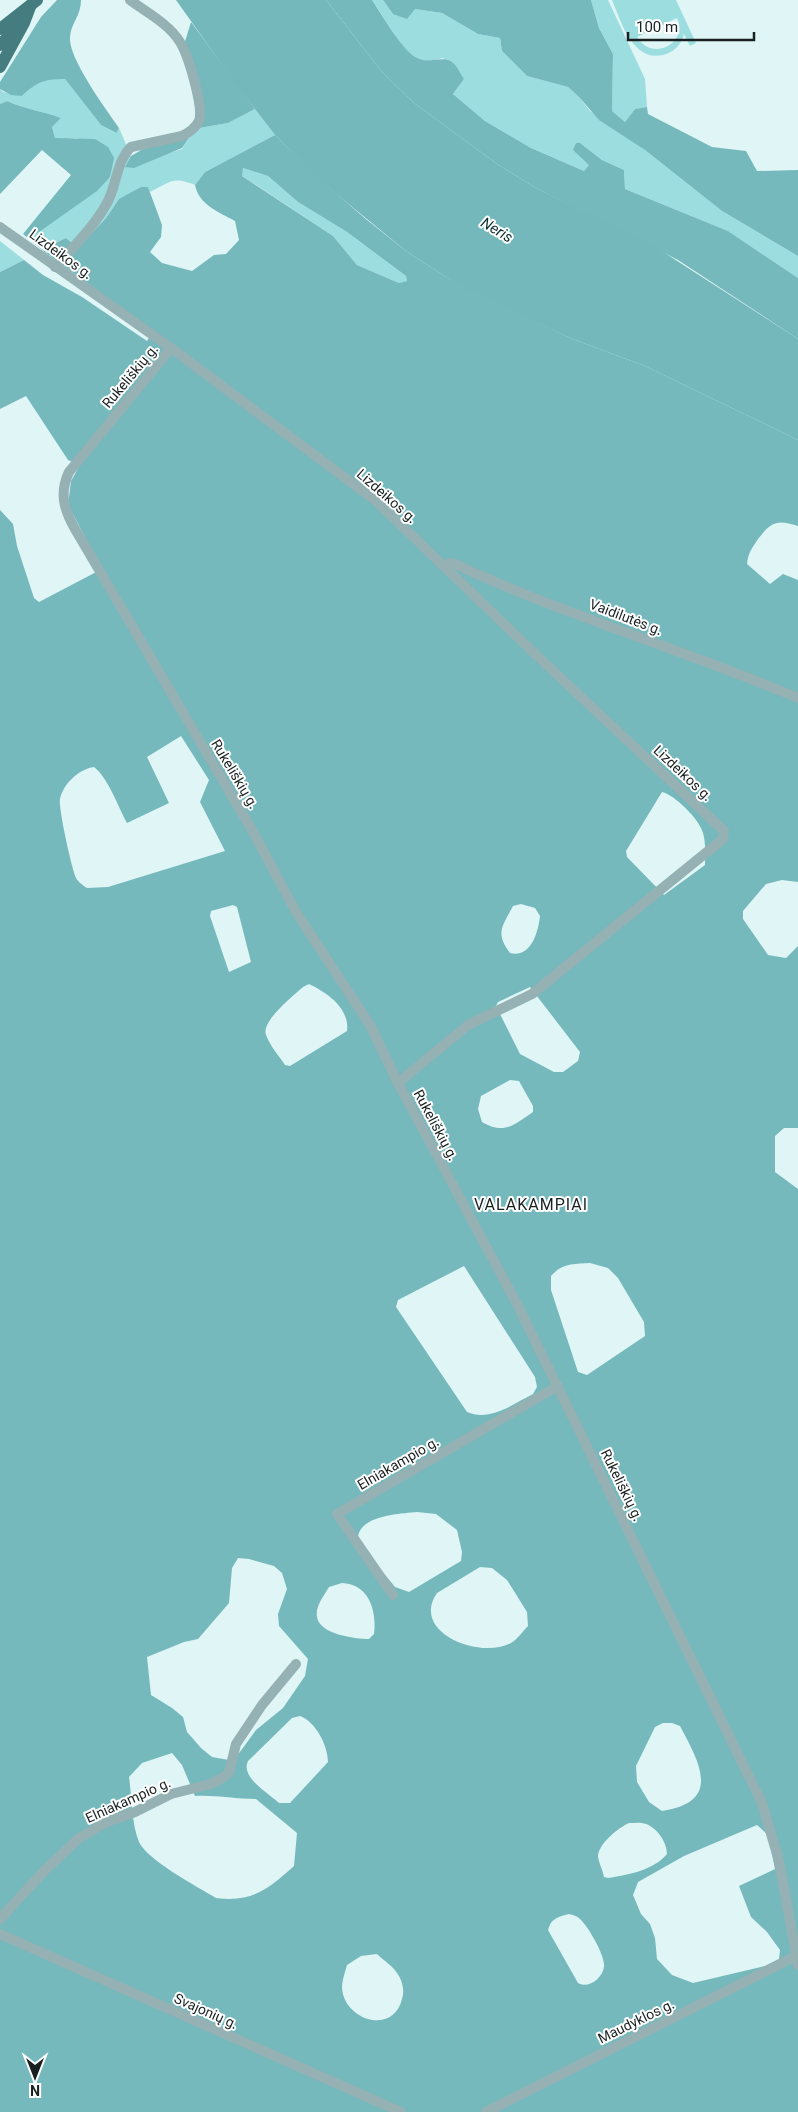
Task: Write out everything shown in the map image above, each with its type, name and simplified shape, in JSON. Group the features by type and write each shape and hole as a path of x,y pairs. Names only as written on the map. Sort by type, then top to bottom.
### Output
{"main road":[{"path":"0,29 34,4"},
{"path":"0,45 17,28 34,4"},
{"path":"0,67 34,4"}],"street":[{"path":"55,267 96,221 108,202 121,160 131,146 182,136 190,132 199,121 199,98 180,42 152,16 130,0"},
{"name":"Lizdeikos g.","path":"0,227 171,348 376,501 532,651 722,827 724,831 723,839 532,994 468,1025 398,1083"},
{"name":"Rukeliškių g.","path":"171,348 69,472 64,487 64,506 75,529 252,830 296,912 370,1025 398,1083 516,1302 762,1803 779,1861 798,1959"},
{"name":"Vaidilutės g.","path":"445,566 449,563 455,564 500,584 737,672 798,698"},
{"name":"Elniakampio g.","path":"393,1595 337,1514 558,1386"},
{"name":"Elniakampio g.","path":"0,1918 44,1870 79,1838 107,1822 135,1812 171,1794 211,1784 228,1773 236,1744 262,1705 296,1664"},
{"name":"Svajonių g.","path":"0,1934 401,2112"},
{"name":"Maudyklos g.","path":"486,2112 798,1959"}],"shaded area":[{"path":"57,0 81,0 81,6 71,32 71,46 81,70 119,128 116,133 101,125 65,79 41,82 22,96 11,95 0,89 0,82 41,17"},
{"path":"326,0 372,0 399,40 411,54 422,60 448,60 456,66 464,79 453,94 485,121 531,148 584,171 589,165 573,150 576,143 580,143 602,160 624,170 625,189 728,231 798,278 798,339 678,260 534,187 497,164 414,103 382,72"},
{"path":"372,0 383,0 393,14 415,9 442,13 478,34 500,38 502,51 527,76 568,87 590,111 645,150 722,211 798,256 798,278 728,231 625,189 624,170 602,160 580,143 589,165 584,171 531,148 485,121 453,94 464,79 443,58 429,61 415,58 410,54 398,40"},
{"path":"383,0 591,0 599,28 613,54 612,111 625,122 635,109 647,107 648,114 712,147 746,151 757,171 798,170 798,256 722,211 645,150 599,120 568,87 527,76 502,51 500,38 478,34 442,13 415,9 407,19 393,14"},
{"path":"591,0 608,0 645,79 647,107 635,109 625,122 612,111 613,54 599,28"},
{"path":"612,0 676,0 696,43 690,46 684,34 679,45 667,54 652,56 643,52 629,38","holes":["677,18 678,35 674,41 660,49 644,45 637,37"]},
{"path":"191,22 255,109 228,123 199,128 184,45"},
{"path":"50,79 65,79 101,125 115,133 119,128 131,156 125,167 182,149 199,128 228,123 255,109 275,135 205,172 195,185 187,182 172,181 150,192 148,187 119,199 106,218 78,248 66,238 45,248 43,251 29,239 110,177 111,170 77,138 60,140 55,138 52,127 61,118 7,101 0,104 0,89 3,92 22,96 36,84"},
{"path":"7,101 61,118 52,127 55,138 95,139 108,147 114,158 110,177 97,191 29,239 23,234 71,175 42,150 0,194 0,104"},
{"path":"275,135 318,178 367,220 406,251 446,277 570,338 645,366 798,440 798,526 780,523 771,526 752,548 747,564 770,584 783,574 798,580 798,882 782,880 766,884 743,911 743,919 768,955 786,958 798,946 798,1128 784,1128 775,1136 775,1172 798,1189 798,2112 0,2112 0,510 13,524 17,546 34,598 39,602 102,569 68,505 71,481 80,465 68,460 26,396 0,409 0,272 24,260 43,275 82,297 147,341 153,331 43,251 45,248 66,238 78,248 106,218 119,199 141,187 148,187 162,225 161,237 150,252 162,263 192,271 214,255 226,254 239,240 235,221 210,207 197,192 195,185 205,172","holes":["243,168 268,176 298,202 347,232 406,276 407,281 399,283 357,265 333,236 242,176","181,736 209,780 200,802 225,851 108,887 87,888 76,878 69,852 60,804 64,788 77,774 94,767 104,778 127,823 169,803 147,757","662,792 680,803 692,815 701,828 705,841 705,865 664,895 627,857 626,851","521,904 535,908 540,916 532,943 523,952 517,954 510,953 505,946 501,935 503,925 513,906","233,905 237,907 251,962 229,972 210,916 211,911","309,984 330,997 341,1009 347,1023 347,1031 290,1066 285,1065 270,1043 266,1035 266,1029 273,1016 286,1002","530,987 580,1052 578,1061 563,1072 554,1072 520,1054 496,1006 498,1002","510,1080 519,1081 533,1106 533,1112 509,1127 497,1128 482,1122 478,1109 481,1096","590,1263 608,1268 618,1278 644,1322 645,1336 587,1375 578,1372 551,1290 551,1276 564,1266","464,1266 535,1377 537,1387 533,1394 509,1407 493,1413 476,1415 467,1412 396,1307 398,1300","417,1512 436,1514 457,1530 462,1552 461,1561 409,1592 395,1587 358,1542 359,1533 363,1526 371,1521 390,1515","238,1558 274,1566 282,1573 287,1589 278,1614 279,1626 308,1659 305,1676 283,1708 256,1730 237,1756 229,1760 212,1757 201,1748 187,1732 183,1717 151,1695 147,1657 184,1642 198,1639 229,1603 232,1568","480,1567 492,1568 507,1580 527,1612 528,1626 513,1642 498,1647 482,1648 466,1645 452,1639 440,1630 433,1620 431,1607 437,1593","342,1583 359,1588 369,1600 372,1608 375,1625 374,1634 369,1639 355,1638 324,1628 319,1623 317,1617 319,1605 329,1587","300,1716 311,1723 320,1735 326,1749 328,1762 290,1803 279,1803 256,1784 248,1773 248,1761 292,1718","663,1723 672,1723 680,1726 694,1753 699,1766 700,1790 693,1799 681,1806 662,1811 649,1802 637,1782 636,1766 655,1727","172,1753 182,1765 195,1796 256,1799 297,1833 294,1866 260,1892 240,1898 216,1898 162,1865 144,1849 136,1834 129,1777 142,1763","629,1823 646,1824 661,1836 667,1849 667,1854 662,1860 640,1871 616,1877 604,1877 598,1857 599,1852 601,1847 614,1833","757,1825 768,1835 775,1869 739,1886 751,1917 767,1932 780,1950 779,1959 765,1966 693,1983 672,1975 657,1959 655,1938 650,1924 641,1914 633,1895 638,1882 684,1856","569,1914 575,1916 579,1918 592,1935 604,1962 603,1971 594,1982 586,1985 578,1983 548,1930 551,1923","377,1954 399,1976 402,1982 403,1996 397,2010 389,2017 380,2020 369,2019 359,2015 345,1999 342,1988 347,1965 361,1956"]},
{"path":"189,138 182,148 134,168 125,167 131,156 143,149"},
{"path":"243,168 268,176 298,202 347,232 406,276 407,281 399,283 357,265 333,236 241,175"},
{"path":"0,241 24,260 0,272"}],"water":[{"name":"Neris","path":"176,0 326,0 382,72 414,103 497,164 534,187 654,246 798,339 798,440 645,366 570,338 469,290 406,251 318,179 275,135 235,83"}],"district":[{"name":"VALAKAMPIAI","path":"531,1204"}]}
